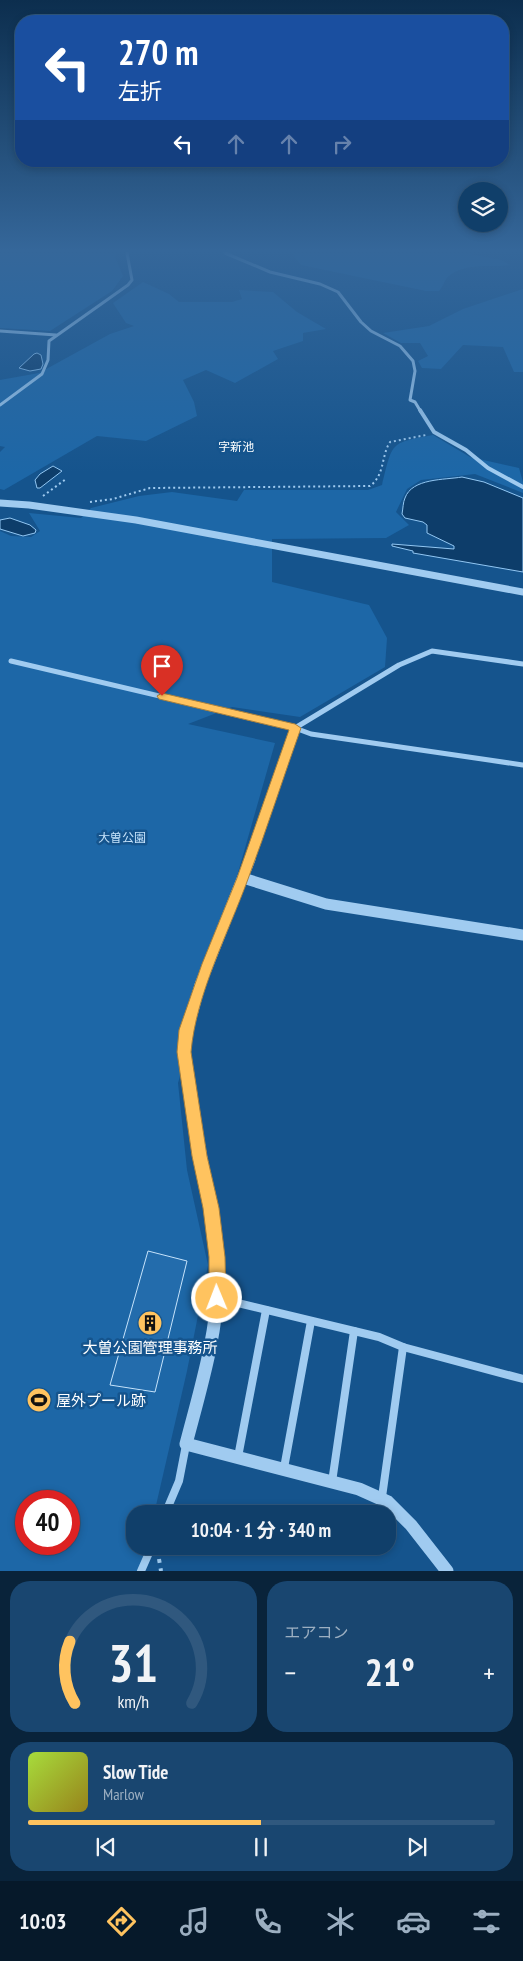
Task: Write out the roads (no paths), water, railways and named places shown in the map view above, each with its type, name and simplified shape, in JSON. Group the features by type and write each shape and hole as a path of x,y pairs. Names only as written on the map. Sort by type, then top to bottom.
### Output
{"street":[{"path":"0,405 42,374 48,360 49,341 70,326"},
{"path":"366,326 400,346 413,361 415,371 410,400 415,402 434,432 466,450 488,468 523,487"},
{"path":"0,331 56,335"},
{"path":"0,503 29,505 136,520 523,592"},
{"path":"169,1505 179,1480 211,1344 217,1298 217,1257 211,1208 200,1156 184,1052 186,1030 243,878 295,728 399,665 432,651 523,664"},
{"path":"11,660 295,728 311,734 523,765"},
{"path":"243,878 326,904 523,935"},
{"path":"217,1298 379,1337 403,1347 523,1379"},
{"path":"238,1458 266,1310"},
{"path":"284,1470 311,1321"},
{"path":"332,1482 354,1331"},
{"path":"382,1500 403,1347"},
{"path":"186,1444 332,1482 359,1490 388,1502 411,1524 447,1571"},
{"path":"142,1571 148,1555"}],"place":[{"name":"大曽公園管理事務所","path":"150,1323"},
{"name":"屋外プール跡","path":"39,1400"}],"district":[{"name":"字新池","path":"236,446"}],"park label":[{"name":"大曽公園","path":"122,837"}]}
